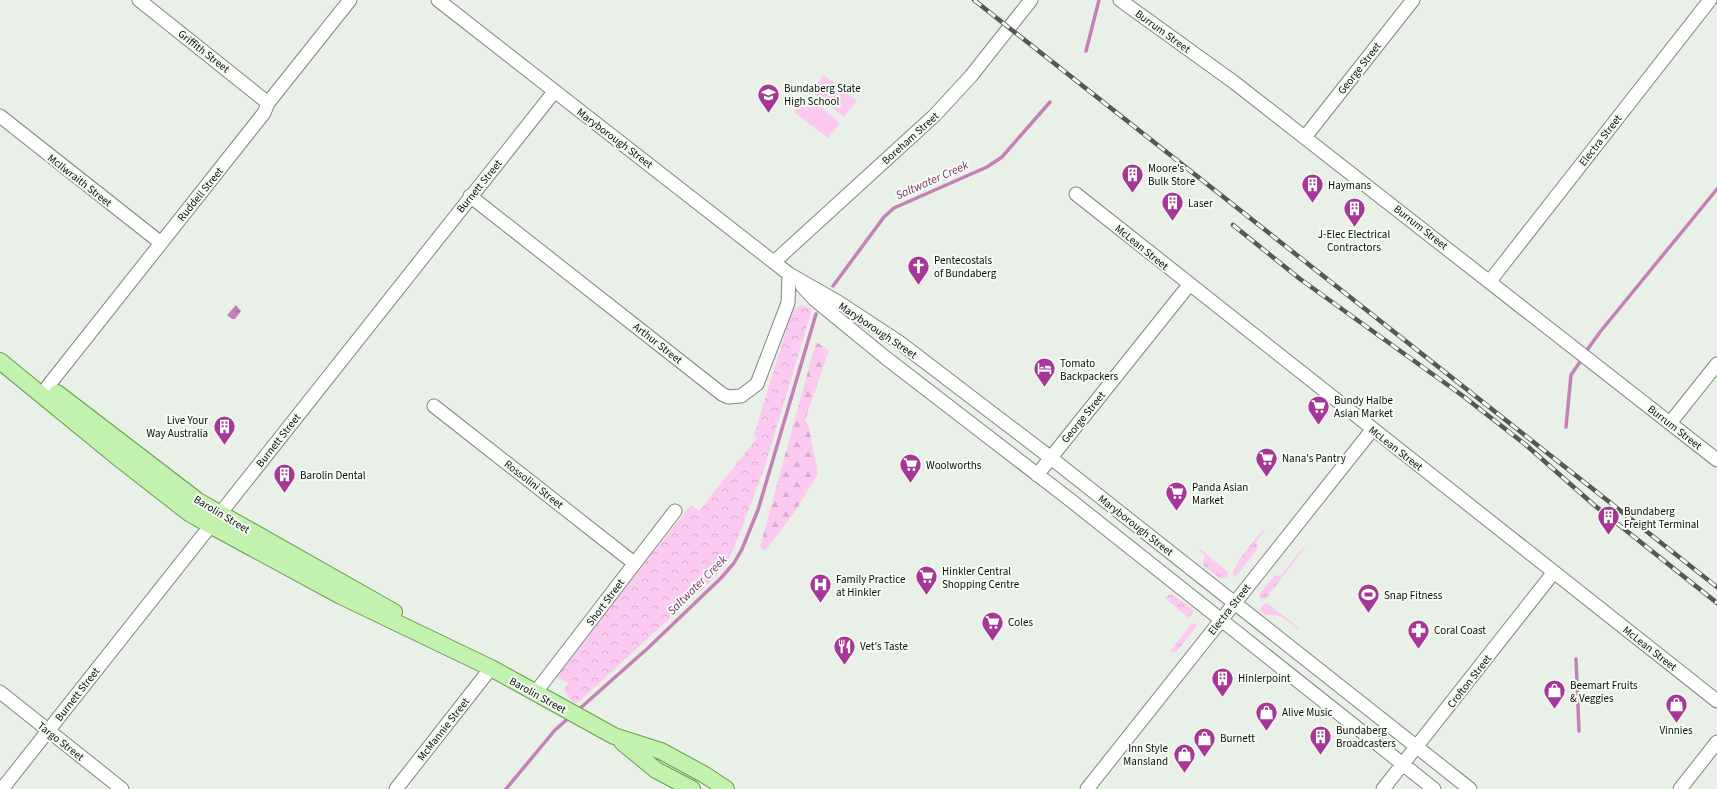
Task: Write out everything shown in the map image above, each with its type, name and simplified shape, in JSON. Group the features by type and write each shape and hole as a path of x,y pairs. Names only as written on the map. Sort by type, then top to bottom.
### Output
{"main road":[{"name":"Barolin Street","path":"0,349 198,501 214,520"},
{"name":"Barolin Street","path":"0,361 121,460 189,513 214,520 348,585 462,654 491,668 552,703 614,736 661,751 705,775 726,789"},
{"name":"Barolin Street","path":"614,736 656,770 692,789"}],"street":[{"name":"Griffith Street","path":"139,0 268,103"},
{"name":"Ruddell Street","path":"48,386 264,113 268,103 350,0"},
{"name":"Maryborough Street","path":"438,0 554,92 791,275 838,302 899,342 1051,458 1470,789"},
{"name":"Boreham Street","path":"774,262 935,115 971,76 1031,0"},
{"name":"Burrum Street","path":"1120,0 1235,83 1717,460"},
{"name":"George Street","path":"1305,137 1413,0"},
{"name":"Electra Street","path":"1490,281 1710,0"},
{"name":"Burnett Street","path":"2,789 470,196 554,92"},
{"name":"McIlwraith Street","path":"0,116 161,243"},
{"name":"McLean Street","path":"1076,194 1372,430 1717,701"},
{"name":"Arthur Street","path":"470,196 722,394 728,397 742,396 757,384 788,303 791,275"},
{"name":"Maryborough Street","path":"791,275 815,300 881,354 1037,475 1434,789"},
{"name":"George Street","path":"1037,475 1189,285"},
{"path":"1670,423 1717,364"},
{"name":"Rossolini Street","path":"434,406 634,563"},
{"name":"Electra Street","path":"1087,789 1372,430"},
{"name":"Short Street","path":"535,693 675,511"},
{"name":"Crofton Street","path":"1383,789 1554,572"},
{"name":"McMannie Street","path":"396,789 491,668"},
{"name":"Targo Street","path":"0,692 122,789"},
{"path":"1680,789 1717,742"}],"green space":[{"path":"824,75 857,101 844,117 811,91"},
{"path":"807,96 840,123 828,138 794,112"},
{"path":"801,305 812,309 764,469 726,565 707,585 576,704 570,700 564,690 568,683 555,676 691,505 699,511 757,438 754,435 790,318 794,309"},
{"path":"816,342 829,350 805,420 809,427 818,474 794,513 765,551 760,547"},
{"path":"1264,529 1265,530 1256,542 1258,546 1256,551 1234,578 1233,574 1239,561"},
{"path":"1304,547 1305,548 1267,597 1262,599 1258,596 1274,576 1280,576"},
{"path":"1200,549 1228,572 1228,576 1221,579 1204,566 1203,562 1205,556 1199,550"},
{"path":"1168,595 1174,595 1194,611 1189,618 1165,598"},
{"path":"1267,603 1299,628 1298,629 1280,616 1264,614 1259,609"},
{"path":"1192,623 1197,625 1196,627 1177,651 1174,653 1170,651"}],"water":[{"path":"236,305 241,311 235,319 232,319 227,315"}],"waterway":[{"name":"Saltwater Creek","path":"1086,51 1099,0"},
{"name":"Saltwater Creek","path":"833,286 884,217 894,208 987,167 1002,157 1050,102"},
{"path":"1585,353 1600,332 1717,189"},
{"name":"Saltwater Creek","path":"577,711 648,648 721,578 734,563 742,549 758,510 816,314"},
{"path":"1566,427 1571,375 1582,359"},
{"path":"1576,659 1579,731"},
{"name":"Saltwater Creek","path":"506,789 555,730 571,716"}],"railway":[{"path":"974,0 1717,587"},
{"path":"1233,225 1300,279 1463,396 1526,445 1594,505 1717,603"}],"place":[{"name":"Bundaberg State High School","path":"769,114"},
{"name":"Moore's Bulk Store","path":"1133,194"},
{"name":"Haymans","path":"1312,204"},
{"name":"Laser","path":"1172,222"},
{"name":"J-Elec Electrical Contractors","path":"1354,228"},
{"name":"Pentecostals of Bundaberg","path":"918,286"},
{"name":"Tomato Backpackers","path":"1045,388"},
{"name":"Bundy Halbe Asian Market","path":"1319,426"},
{"name":"Live Your Way Australia","path":"224,446"},
{"name":"Nana's Pantry","path":"1266,478"},
{"name":"Woolworths","path":"910,484"},
{"name":"Barolin Dental","path":"284,494"},
{"name":"Panda Asian Market","path":"1176,512"},
{"name":"Bundaberg Freight Terminal","path":"1609,536"},
{"name":"Hinkler Central Shopping Centre","path":"927,596"},
{"name":"Family Practice at Hinkler","path":"821,604"},
{"name":"Snap Fitness","path":"1369,614"},
{"name":"Coles","path":"993,642"},
{"name":"Coral Coast","path":"1419,650"},
{"name":"Vet's Taste","path":"845,666"},
{"name":"Hinlerpoint","path":"1222,698"},
{"name":"Beemart Fruits & Veggies","path":"1554,710"},
{"name":"Vinnies","path":"1676,724"},
{"name":"Alive Music","path":"1266,732"},
{"name":"Bundaberg Broadcasters","path":"1320,756"},
{"name":"Burnett","path":"1204,758"},
{"name":"Inn Style Mansland","path":"1184,774"}]}
